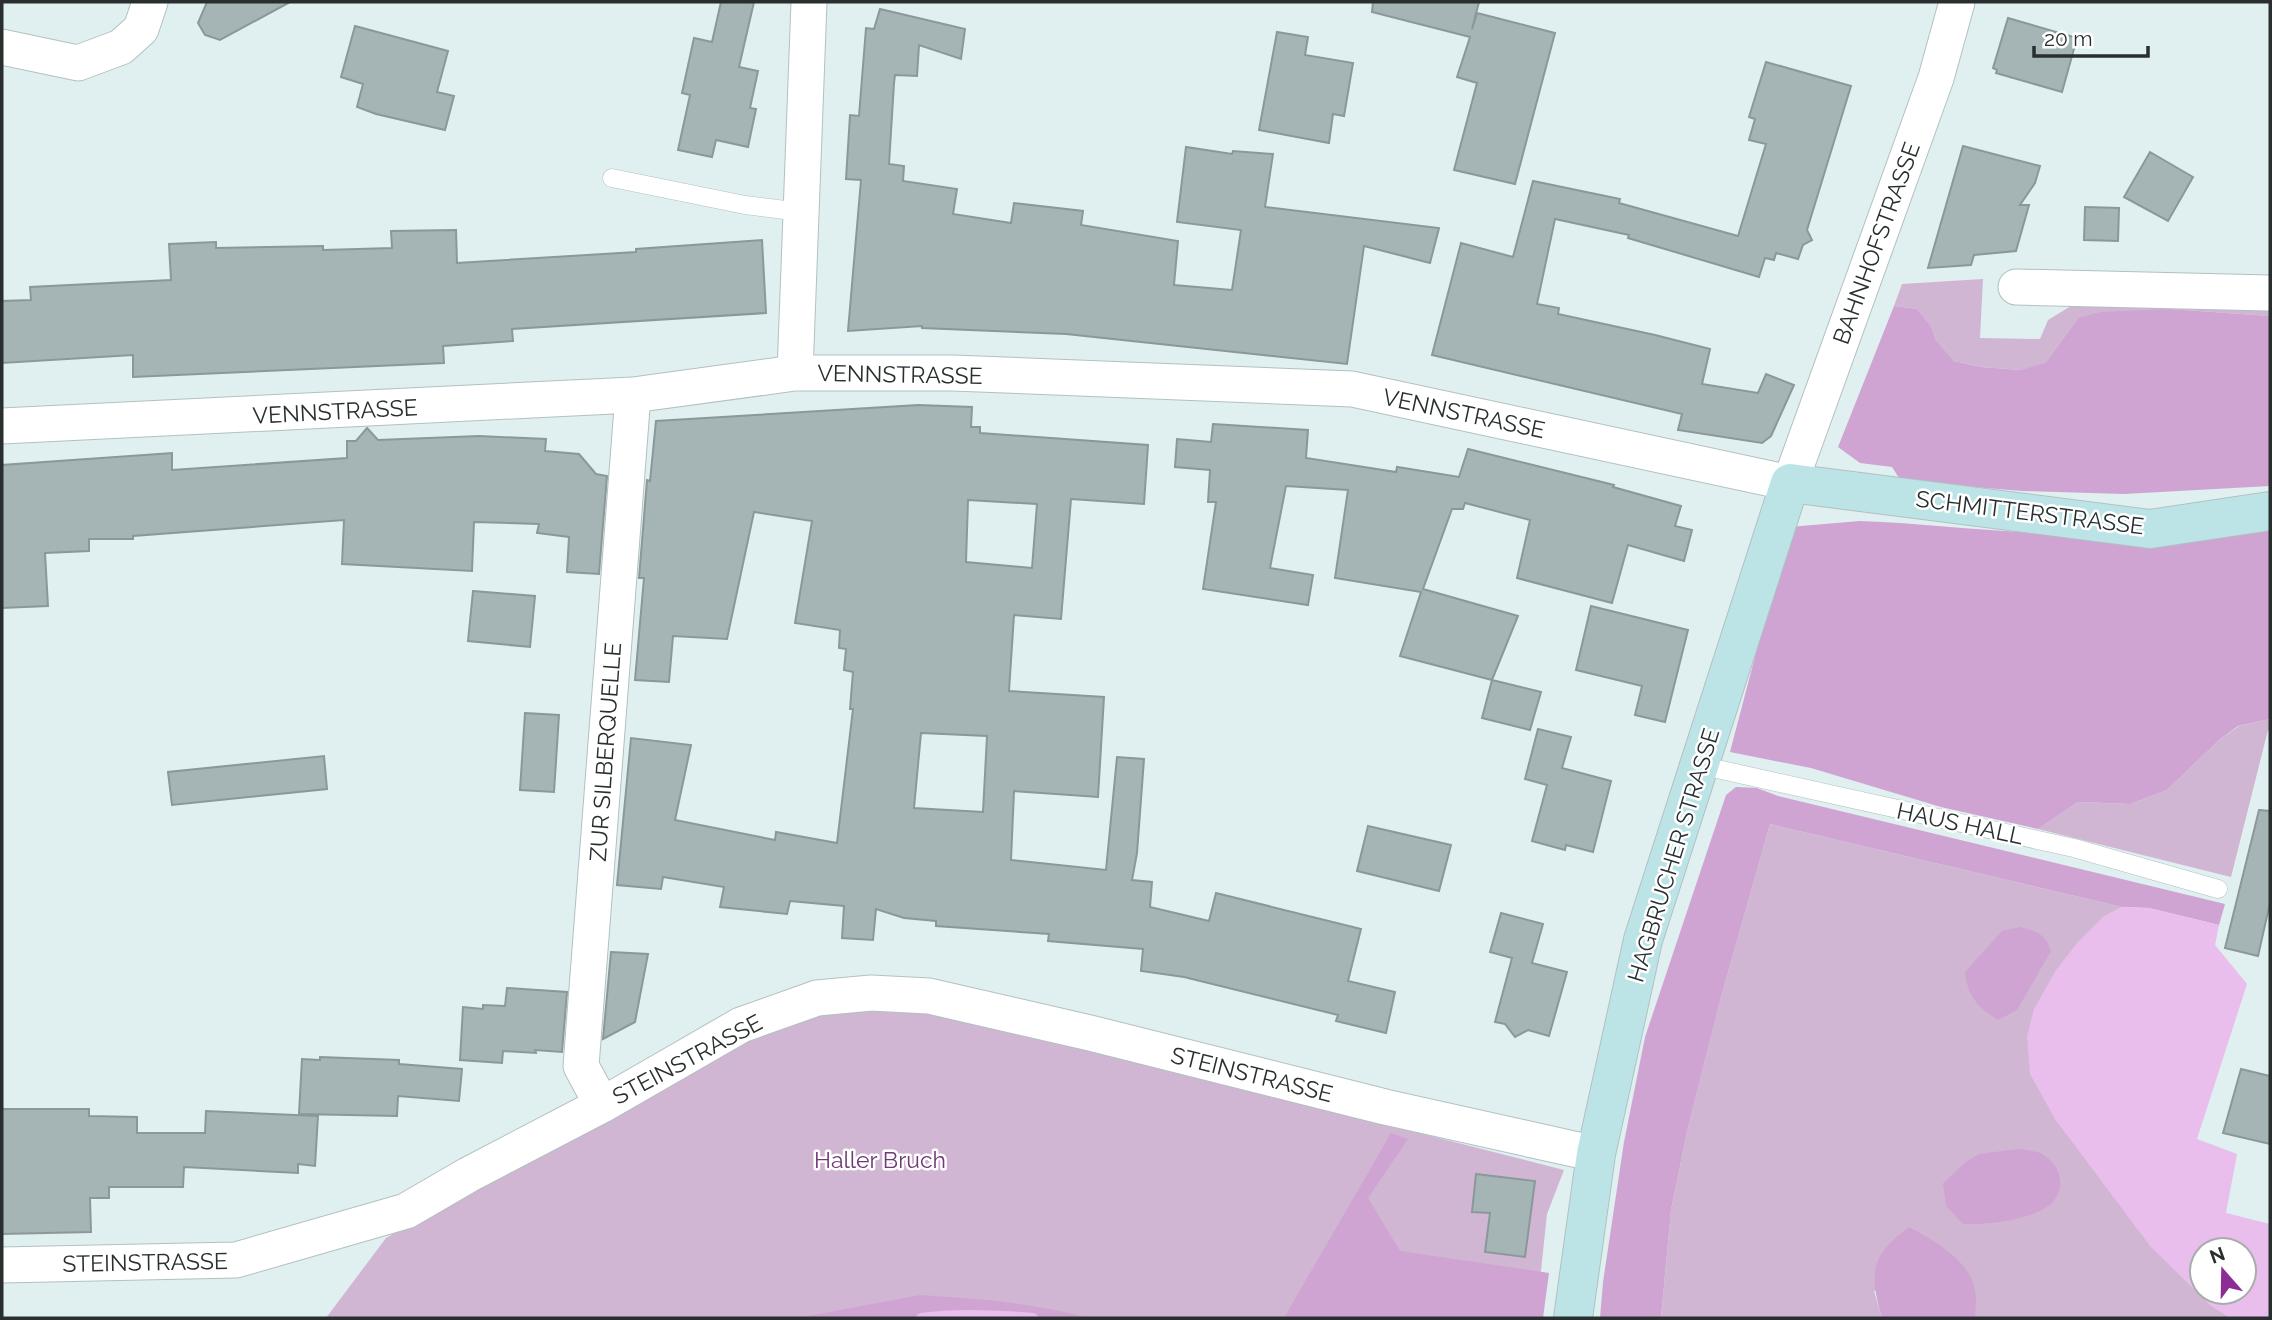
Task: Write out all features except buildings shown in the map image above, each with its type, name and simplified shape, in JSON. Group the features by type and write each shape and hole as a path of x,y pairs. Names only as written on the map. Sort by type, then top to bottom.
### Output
{"main road":[{"name":"SCHMITTERSTRASSE","path":"1790,483 2150,528 2270,511"},
{"name":"HAGBRUCHER STRASSE","path":"1573,1318 1596,1154 1643,940 1790,483"}],"street":[{"path":"2,47 78,63 121,47 141,29 150,2"},
{"path":"795,373 809,2"},
{"name":"BAHNHOFSTRASSE","path":"1790,483 1936,78 1957,2"},
{"path":"2016,287 2270,293"},
{"name":"VENNSTRASSE","path":"2,426 632,395 795,373 953,373 1352,389 1790,483"},
{"name":"ZUR SILBERQUELLE","path":"602,1105 581,1066 632,395"},
{"name":"STEINSTRASSE","path":"2,1265 236,1260 406,1211 741,1026 817,998 872,993 929,996 1090,1033 1385,1107 1596,1154"}],"lane":[{"path":"612,178 745,205 801,212"},
{"name":"HAUS HALL","path":"1699,765 2074,848 2218,889"}],"green space":[{"path":"1983,279 1980,338 2040,339 2048,320 2076,303 2270,302 2270,316 2170,309 2078,318 2046,362 2022,370 1981,367 1954,361 1936,340 1931,326 1917,309 1894,306 1902,284"},
{"path":"2270,719 2270,730 2231,877 2038,829 2078,802 2130,804 2167,790 2219,740 2239,726"},
{"path":"1770,824 2122,907 2103,917 2055,1119 2188,1279 2188,1306 2212,1306 2231,1318 1975,1318 1975,1289 1874,1291 1882,1318 1661,1318 1671,1210 1687,1132 1720,1001"},
{"name":"Haller Bruch","path":"878,995 1564,1170 1547,1214 1536,1318 326,1318 386,1238 752,1027"}],"shaded area":[{"path":"1894,306 1917,309 1931,326 1936,340 1954,361 1981,367 2021,370 2046,362 2078,318 2101,312 2170,309 2270,316 2270,486 2124,494 2022,491 1901,481 1892,467 1860,463 1838,447"},
{"path":"1860,521 2003,531 2078,533 2270,525 2270,719 2238,726 2219,740 2167,790 2130,804 2078,802 2038,829 1941,807 1811,768 1730,752 1789,527"},
{"path":"1736,787 1757,788 1778,796 2225,904 2219,925 2149,908 2122,907 1770,824 1720,1001 1687,1132 1671,1210 1661,1318 1600,1318 1624,1142 1645,1037 1726,795"},
{"path":"2122,907 2149,908 2219,925 2215,945 2247,984 2197,1139 2237,1154 2226,1213 2270,1224 2270,1318 2230,1318 2212,1306 2258,1306 2258,1236 2188,1236 2188,1283 2150,1246 2055,1119 2030,1074 2027,1036 2034,1009 2056,970 2078,942 2103,917"},
{"path":"2020,927 2040,934 2051,951 2017,1010 1998,1020 1975,1000 1968,988 1965,972 2002,931"},
{"path":"1391,1133 1408,1139 1368,1198 1400,1251 1549,1273 1543,1318 1284,1318"},
{"path":"2018,1149 2040,1153 2053,1164 2060,1178 2060,1186 2054,1200 2040,1211 2019,1218 1984,1224 1963,1224 1946,1206 1943,1183 1979,1154"},
{"path":"1909,1227 1949,1252 1966,1269 1975,1290 1975,1318 1882,1318 1875,1289 1876,1266 1886,1247"},
{"path":"920,1295 1026,1305 1088,1318 798,1318"}],"waterway":[{"path":"921,1318 949,1315 1033,1318"}]}
